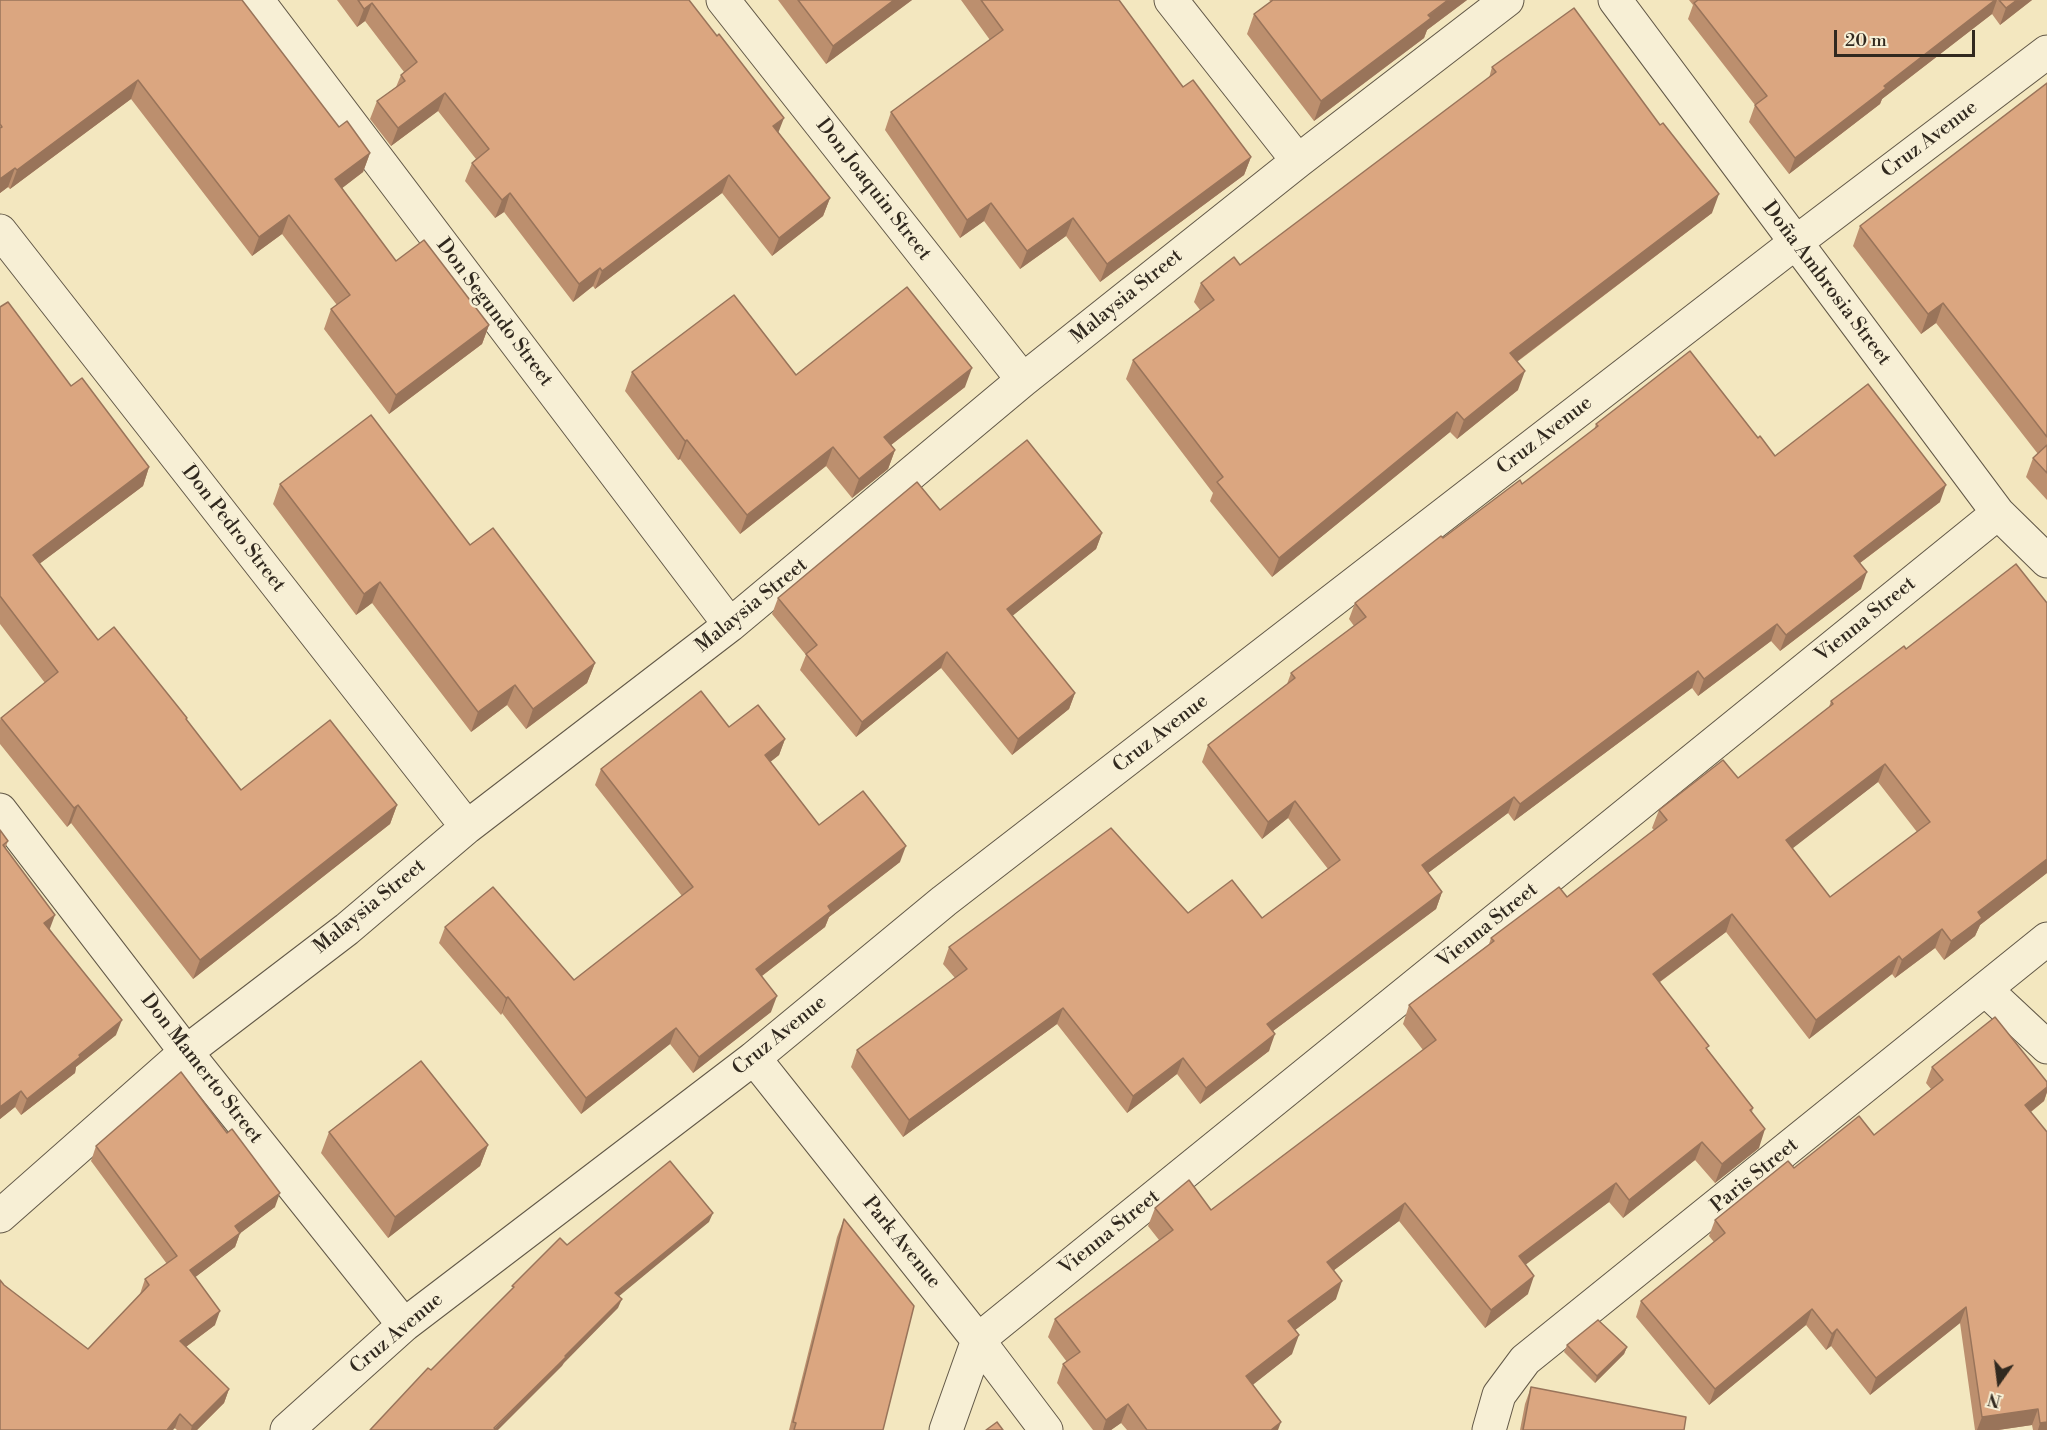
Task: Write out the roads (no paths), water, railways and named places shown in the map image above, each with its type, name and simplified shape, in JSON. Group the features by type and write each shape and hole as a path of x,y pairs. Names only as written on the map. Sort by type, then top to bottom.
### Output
{"street":[{"name":"Don Segundo Street","path":"257,0 730,626"},
{"name":"Don Joaquin Street","path":"723,0 1023,380"},
{"path":"1171,0 1298,160"},
{"name":"Malaysia Street","path":"0,1216 186,1052 347,929 467,827 730,626 1023,380 1298,160 1507,0"},
{"name":"Doña Ambrosia Street","path":"1615,0 1998,513 2047,561"},
{"name":"Cruz Avenue","path":"286,1430 404,1325 754,1058 944,901 1795,243 2047,52"},
{"name":"Don Pedro Street","path":"0,231 467,827"},
{"name":"Vienna Street","path":"978,1340 1998,513"},
{"name":"Don Mamerto Street","path":"0,810 186,1052 404,1325"},
{"name":"Paris Street","path":"1489,1430 1499,1395 1525,1360 2047,939"},
{"path":"1986,990 2047,1047"},
{"name":"Park Avenue","path":"754,1058 978,1340 1046,1430"},
{"path":"946,1430 978,1340"}]}
